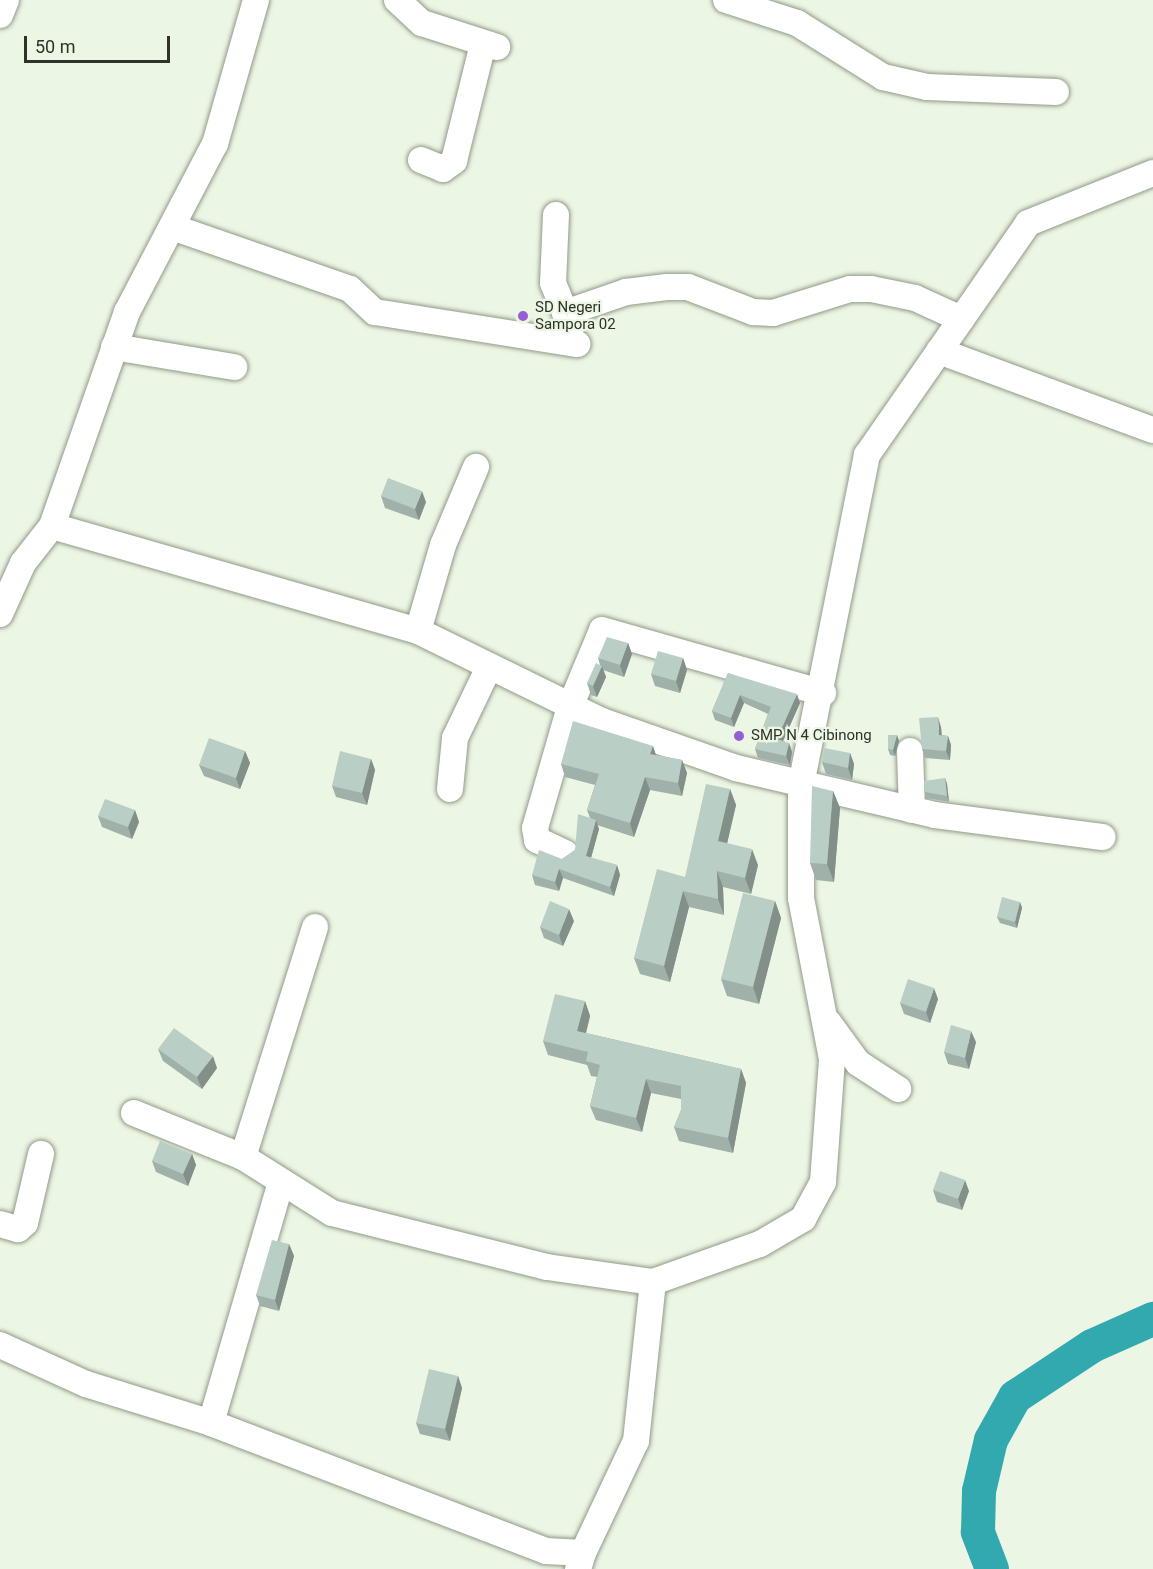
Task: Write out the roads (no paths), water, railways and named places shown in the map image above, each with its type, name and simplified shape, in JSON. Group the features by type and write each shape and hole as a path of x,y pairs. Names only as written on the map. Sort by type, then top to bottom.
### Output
{"street":[{"path":"0,15 6,0"},
{"path":"0,614 23,563 52,526 114,347 142,279 216,144 256,0"},
{"path":"397,0 422,22 490,45 454,161 443,169 421,160"},
{"path":"726,0 797,23 883,77 927,87 1056,92"},
{"path":"134,1113 243,1157 332,1213 397,1234 485,1256 652,1282 785,1232 816,1202 831,1105 827,1021 801,898 801,785 823,693 867,455 1028,223 1153,173"},
{"path":"172,226 350,289 375,312 580,351 551,271 556,214"},
{"path":"565,313 626,292 667,287 688,287 753,312 773,313 850,289 871,288 915,298 961,319"},
{"path":"114,347 234,367"},
{"path":"939,351 1153,430"},
{"path":"418,631 443,545 476,467"},
{"path":"52,526 418,631 570,707 681,751 801,785 912,810 1103,837"},
{"path":"565,853 537,840 535,828 570,707 597,634 608,629 823,693"},
{"path":"450,789 455,738 489,667"},
{"path":"910,751 912,810"},
{"path":"243,1157 315,927"},
{"path":"827,1021 858,1063 898,1089"},
{"path":"0,1224 18,1229 25,1223 41,1154"},
{"path":"211,1423 281,1182"},
{"path":"0,1344 86,1384 211,1423 546,1551 581,1561 636,1442 652,1282"}],"waterway":[{"path":"992,1569 978,1532 979,1491 991,1440 1015,1397 1092,1346 1153,1319"}],"place":[{"name":"SD Negeri Sampora 02","path":"523,316"},
{"name":"SMP N 4 Cibinong","path":"739,736"}]}
